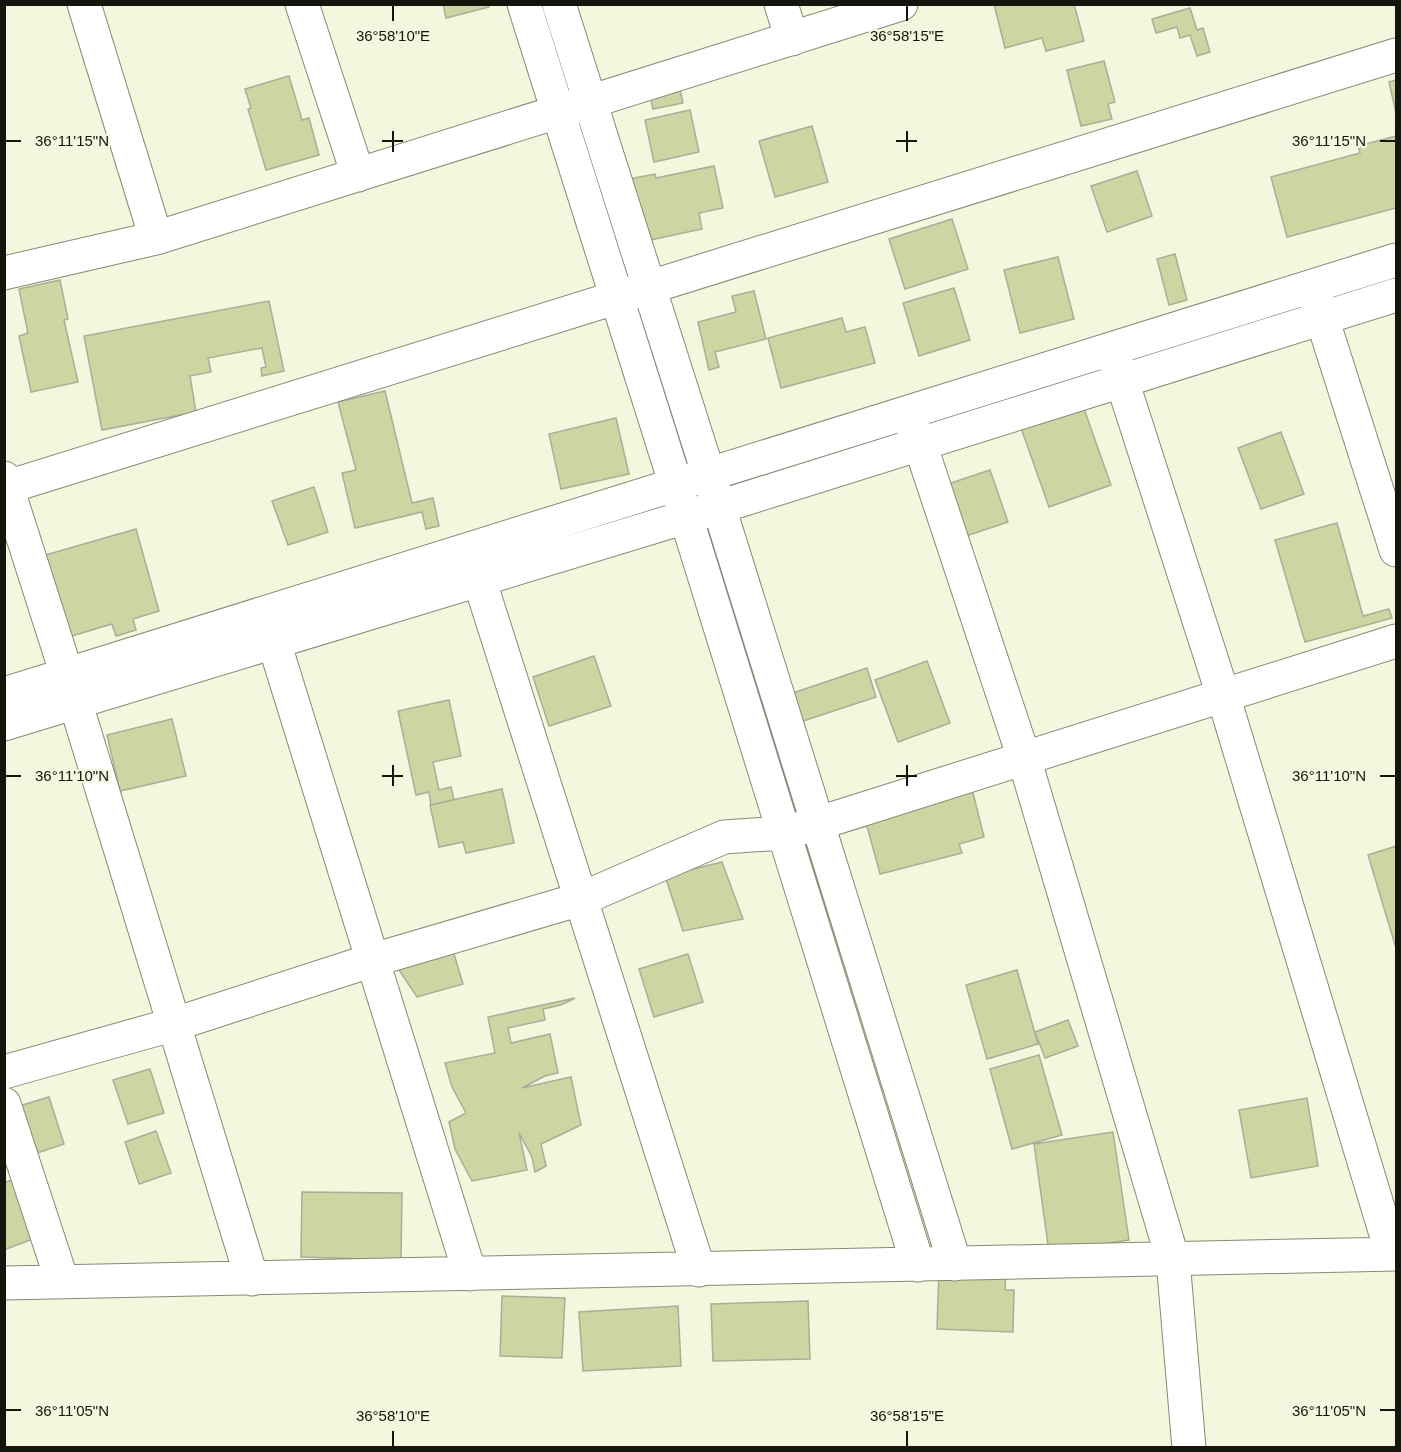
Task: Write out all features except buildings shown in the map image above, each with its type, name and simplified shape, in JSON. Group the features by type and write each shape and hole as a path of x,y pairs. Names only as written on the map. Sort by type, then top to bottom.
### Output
{"street":[{"path":"84,4 156,238"},
{"path":"302,4 358,175"},
{"path":"524,4 918,1265"},
{"path":"559,4 719,507 955,1264"},
{"path":"781,4 792,39"},
{"path":"4,273 156,238 902,4"},
{"path":"252,1279 175,1024 6,485 649,289 1396,55"},
{"path":"474,565 674,485 1396,260"},
{"path":"1311,286 1396,550"},
{"path":"4,724 71,689 270,627 474,565 686,517 1396,295"},
{"path":"4,1283 1394,1254 1223,695 1112,349"},
{"path":"906,413 920,444 1024,758 1173,1260 1189,1448"},
{"path":"474,565 699,1270"},
{"path":"270,627 470,1274"},
{"path":"4,1072 175,1024 373,960 581,899 724,837 783,833 816,824 1396,641"},
{"path":"4,694 71,689"},
{"path":"4,1104 62,1281"}]}
